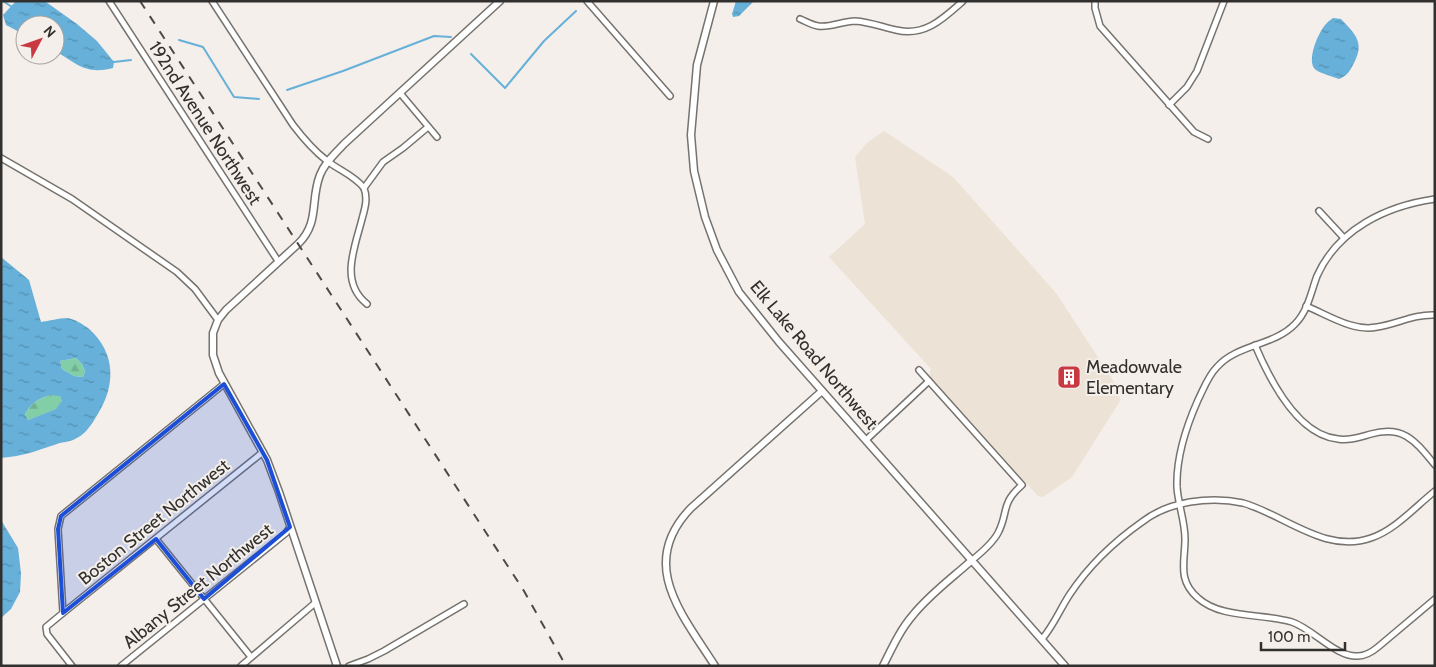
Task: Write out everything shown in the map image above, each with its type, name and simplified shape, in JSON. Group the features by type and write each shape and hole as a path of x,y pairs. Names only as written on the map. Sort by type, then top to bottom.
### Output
{"street":[{"name":"192nd Avenue Northwest","path":"109,1 278,261"},
{"path":"212,1 293,125 311,148 327,161 354,178 364,188 366,204 352,261 351,276 357,295 367,304"},
{"path":"337,666 279,492 240,408 218,373 214,355 213,333 218,320 226,310 298,244 308,232 312,220 318,181 327,161 500,1"},
{"path":"587,1 670,96"},
{"name":"Elk Lake Road Northwest","path":"714,1 697,65 691,135 694,171 705,217 717,250 739,292 779,342 1065,666"},
{"path":"800,19 818,26 849,21 876,23 900,31 914,31 928,28 939,22 964,1"},
{"path":"1095,1 1100,26 1194,132 1208,139"},
{"path":"1169,105 1187,87 1197,71 1224,1"},
{"path":"400,93 437,138"},
{"path":"364,188 383,162 428,127"},
{"path":"1,158 72,200 177,272 203,298 218,320"},
{"path":"1435,199 1400,207 1381,214 1344,238 1325,260 1300,318 1290,329 1236,353 1223,361 1213,371 1187,426 1178,469 1179,504 1185,538 1184,574 1189,587 1198,598 1210,606 1293,622 1308,629 1349,656 1364,656 1378,648 1435,599"},
{"path":"1319,211 1344,238"},
{"path":"1306,306 1349,325 1362,328 1376,328 1421,315 1435,315"},
{"path":"1255,345 1269,377 1284,399 1306,424 1317,433 1331,438 1346,440 1383,432 1396,432 1414,441 1435,465"},
{"path":"883,666 900,633 912,615 994,539 1000,528 1007,503 1015,491 1022,485 919,370"},
{"path":"866,440 929,381"},
{"path":"63,613 58,529 62,516 224,384"},
{"path":"715,666 678,606 670,589 666,561 672,533 683,516 691,508 822,391"},
{"name":"Boston Street Northwest","path":"72,666 47,634 46,627 262,452"},
{"path":"1042,639 1055,622 1071,593 1090,568 1142,521 1165,509 1179,504 1203,500 1232,501 1252,506 1320,537 1337,542 1353,542 1370,538 1386,531 1435,491"},
{"name":"Albany Street Northwest","path":"121,666 286,533 290,527"},
{"path":"156,539 251,657"},
{"path":"241,666 315,603"},
{"path":"350,666 368,660 464,604"}],"highlighted area":[{"path":"224,384 267,460 290,527 204,599 156,539 63,613 58,529 61,516"}],"shaded area":[{"path":"884,131 953,177 1056,293 1118,388 1120,401 1072,477 1043,497 1038,496 929,375 931,369 829,257 865,224 855,157 868,142"}],"green space":[{"path":"76,358 82,364 85,371 83,377 74,376 62,369 60,361"},
{"path":"50,395 60,395 62,401 57,409 28,420 25,414 32,404"}],"water":[{"path":"16,1 46,2 64,15 15,15 15,30 6,25 3,15"},
{"path":"736,1 754,1 739,16 733,17 732,14"},
{"path":"65,15 97,41 114,62 113,68 103,70 88,69 65,57"},
{"path":"1333,18 1341,19 1354,34 1359,49 1350,71 1339,79 1316,70 1312,60 1314,46 1320,32 1327,22"},
{"path":"1,257 29,280 41,322 67,318 88,328 97,338 109,359 110,382 103,406 92,424 81,435 71,441 30,453 1,458","holes":["76,358 82,364 85,371 83,377 74,376 62,369 60,361","50,395 60,396 62,401 56,409 28,420 25,414 32,404"]},
{"path":"1,520 18,548 21,573 20,592 11,609 1,618"}],"waterway":[{"path":"3,1 12,7"},
{"path":"471,54 505,88 544,41 576,11"},
{"path":"287,90 434,36 451,37"},
{"path":"179,40 203,47 234,97 259,99"},
{"path":"111,61 131,60"}],"railway":[{"path":"140,1 524,591 566,666"}],"place":[{"name":"Meadowvale Elementary","path":"1069,377"}]}
